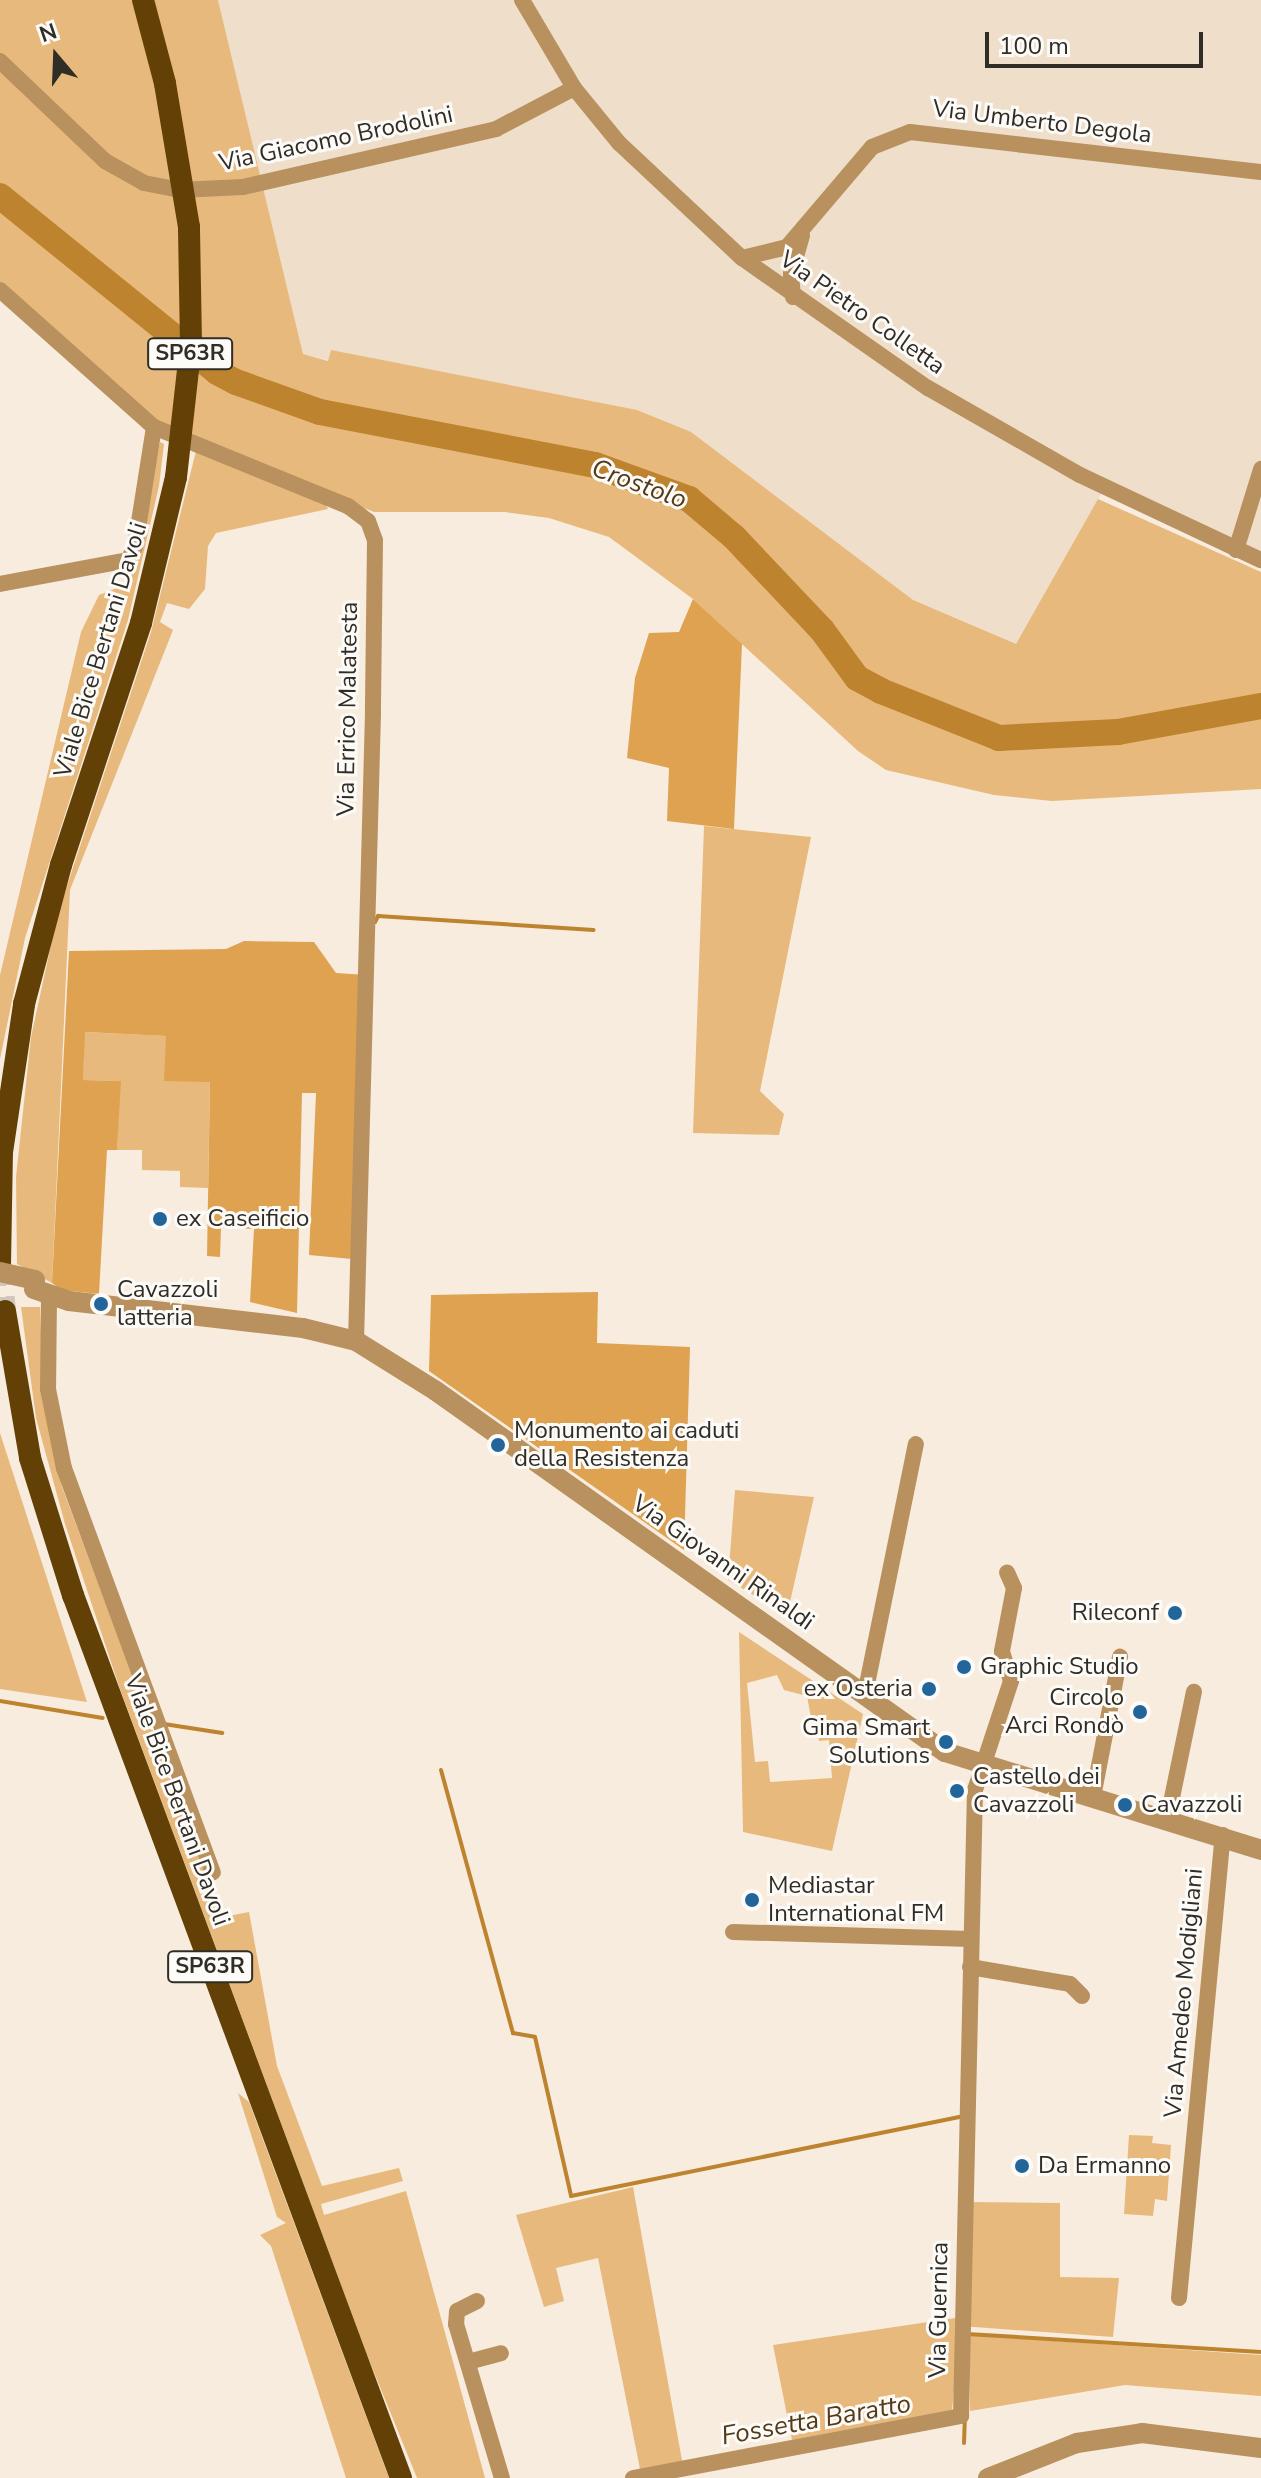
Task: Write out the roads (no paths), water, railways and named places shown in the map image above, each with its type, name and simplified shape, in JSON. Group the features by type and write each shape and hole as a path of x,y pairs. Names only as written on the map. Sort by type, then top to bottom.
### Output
{"highway":[{"name":"Viale Bice Bertani Davoli","path":"0,1264 3,1140 24,1004 61,865 141,623 176,477 191,344 189,227 165,83 143,0"},
{"name":"Viale Bice Bertani Davoli","path":"5,1311 14,1386 36,1483 118,1715 401,2478"}],"street":[{"name":"Via Pietro Colletta","path":"522,0 574,88 637,162 742,258 793,297 941,396 1080,475 1261,560"},
{"name":"Via Giacomo Brodolini","path":"0,61 105,161 144,183 179,190 243,187 496,129 574,88"},
{"name":"Via Umberto Degola","path":"742,258 787,247 872,147 918,131 1261,172"},
{"name":"Via Umberto Degola","path":"793,297 794,258 808,224"},
{"name":"Via Errico Malatesta","path":"0,290 154,427 348,506 368,521 375,540 356,1341"},
{"path":"0,584 128,560 135,547 154,427"},
{"path":"1236,550 1261,469"},
{"name":"Via Giovanni Rinaldi","path":"0,1272 47,1292"},
{"name":"Via Giovanni Rinaldi","path":"0,1280 47,1292 303,1328 356,1341 429,1385 945,1752 984,1768 1168,1817 1261,1850"},
{"path":"47,1292 49,1408 68,1484 213,1872"},
{"path":"865,1694 916,1444"},
{"name":"Via Guernica","path":"633,2478 961,2416 975,1790 1011,1681 1002,1651 1014,1588 1007,1572"},
{"path":"1093,1797 1120,1657"},
{"path":"1168,1817 1194,1692"},
{"name":"Via Amedeo Modigliani","path":"1179,2298 1223,1835"},
{"path":"733,1932 971,1939"},
{"path":"970,1967 1070,1984 1082,1996"},
{"path":"477,2301 462,2306 455,2317 502,2478"},
{"path":"468,2362 501,2353"},
{"path":"988,2478 1077,2443 1142,2433 1261,2448"}],"waterway":[{"name":"Crostolo","path":"0,196 217,372 236,382 320,412 595,465 689,499 734,537 822,630 857,678 881,691 999,738 1118,732 1261,706"},
{"path":"375,922 378,916 594,930"},
{"name":"Fossetta Baratto","path":"0,1701 103,1718"},
{"name":"Fossetta Baratto","path":"164,1724 222,1733"},
{"path":"441,1770 513,2033 535,2037 571,2196 963,2116"},
{"path":"967,2334 1261,2352"},
{"path":"964,2443 965,2418"}],"tunnel":[{"path":"0,1264 5,1311"}],"place":[{"name":"ex Caseificio","path":"160,1219"},
{"name":"Cavazzoli latteria","path":"101,1304"},
{"name":"Monumento ai caduti della Resistenza","path":"498,1445"},
{"name":"Rileconf","path":"1175,1613"},
{"name":"Graphic Studio","path":"964,1667"},
{"name":"ex Osteria","path":"929,1689"},
{"name":"Circolo Arci Rondò","path":"1140,1712"},
{"name":"Gima Smart Solutions","path":"946,1742"},
{"name":"Castello dei Cavazzoli","path":"957,1791"},
{"name":"Cavazzoli","path":"1125,1805"},
{"name":"Mediastar International FM","path":"752,1900"},
{"name":"Da Ermanno","path":"1022,2166"}]}
